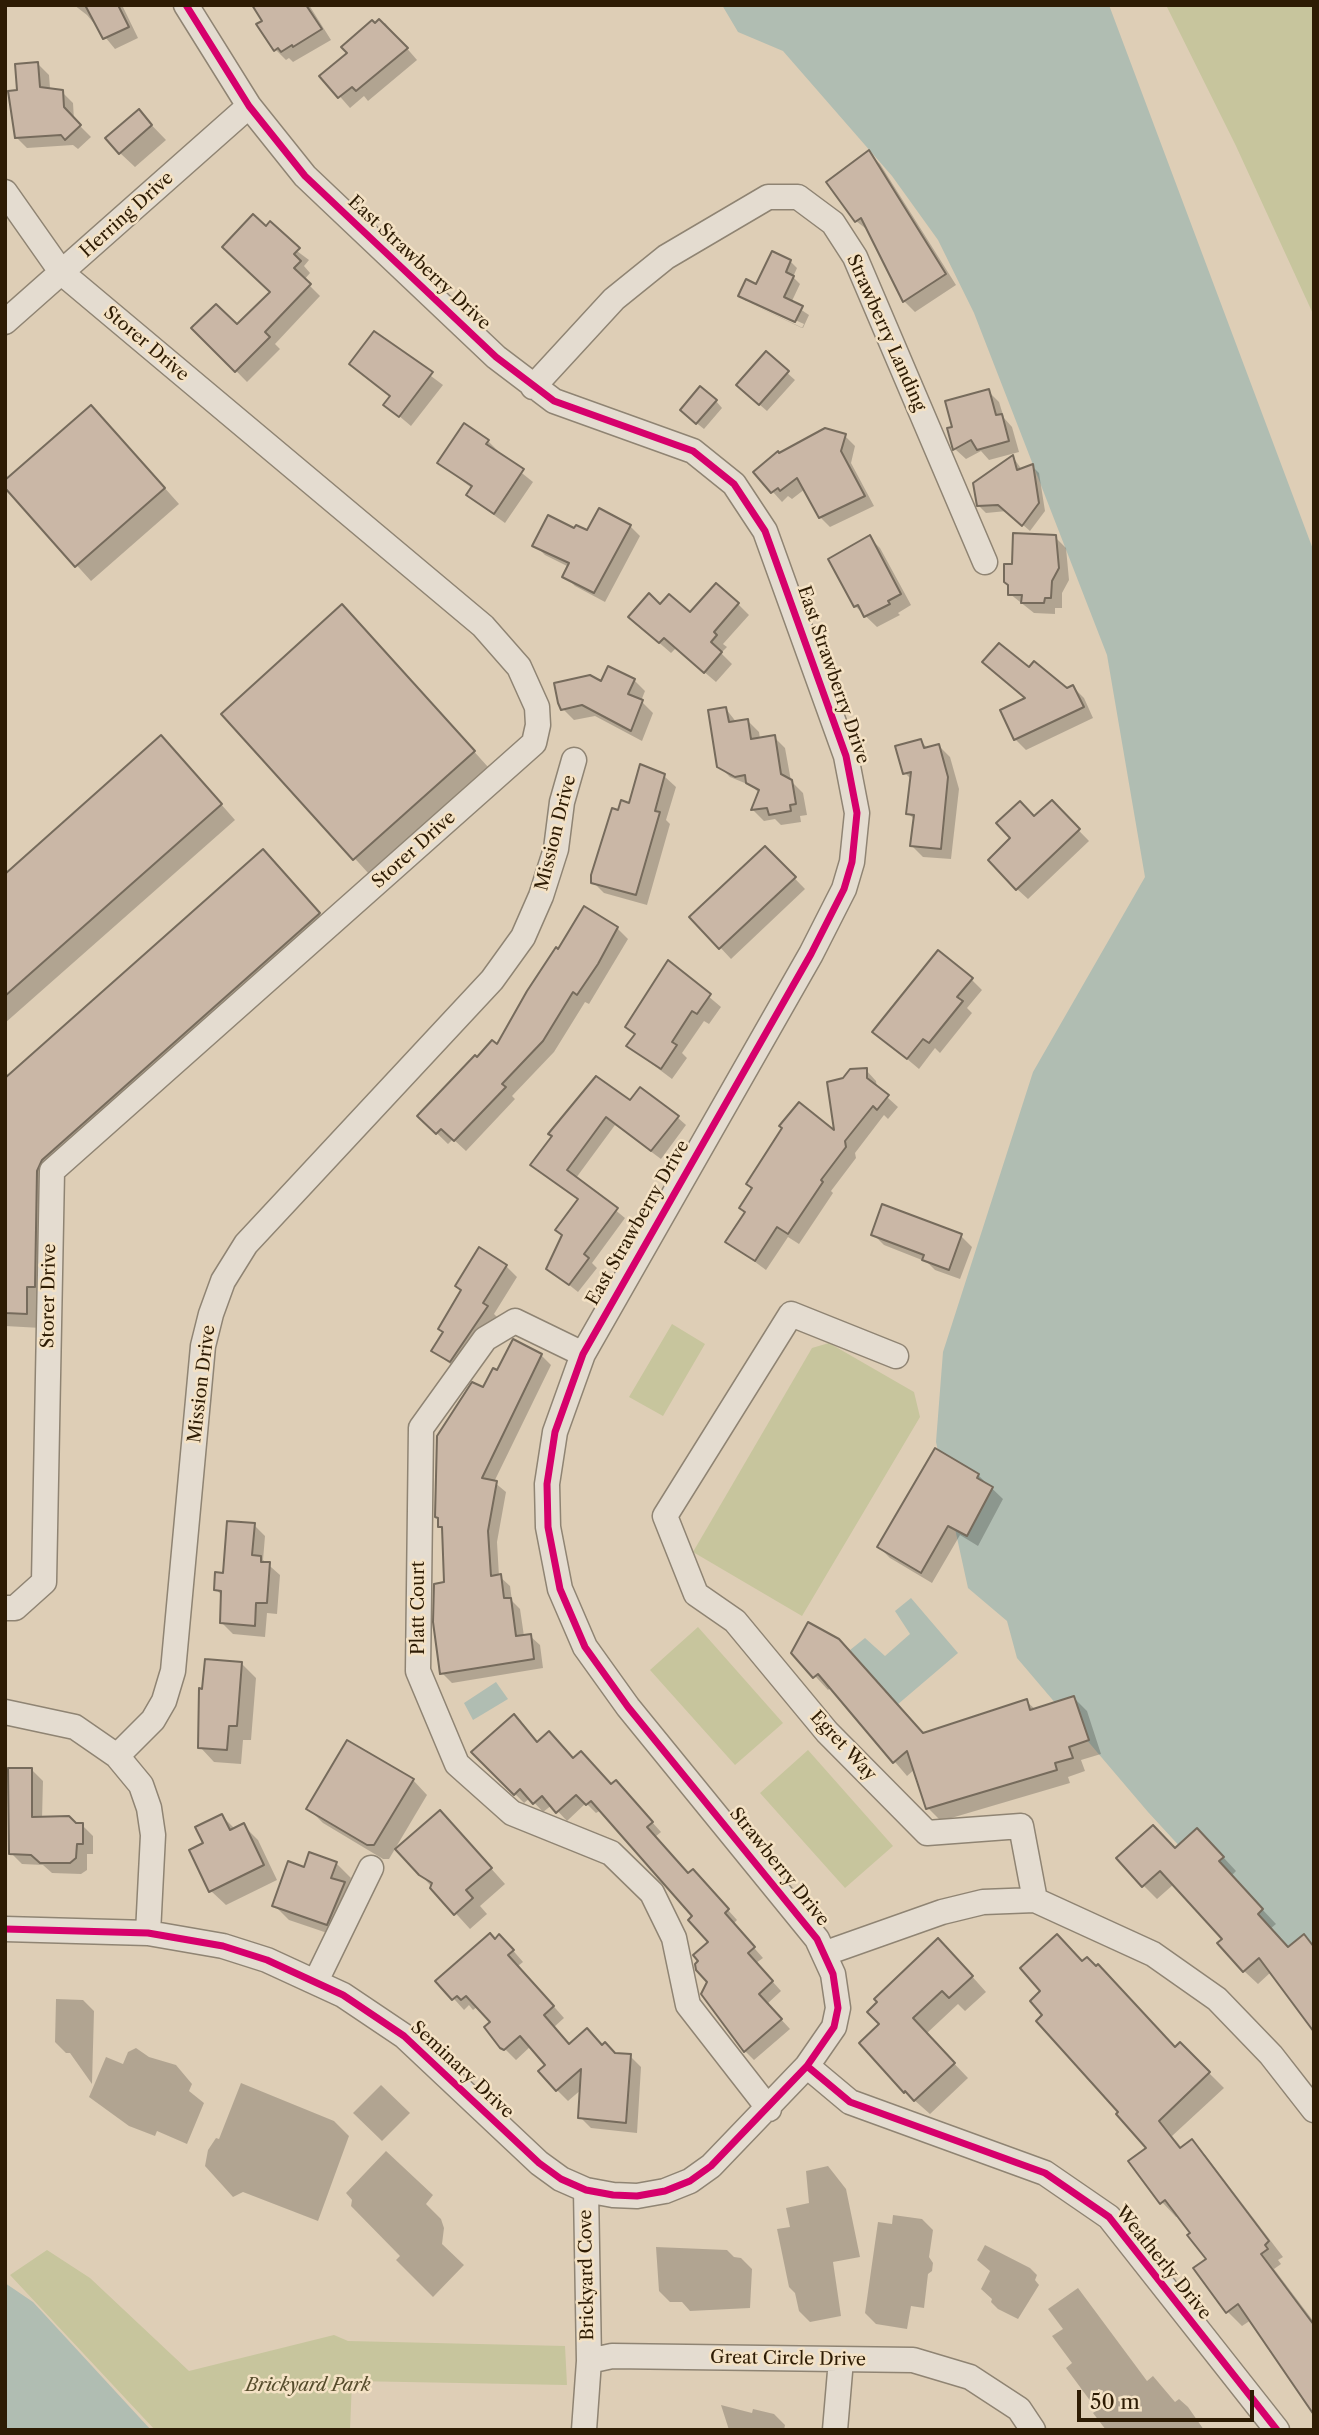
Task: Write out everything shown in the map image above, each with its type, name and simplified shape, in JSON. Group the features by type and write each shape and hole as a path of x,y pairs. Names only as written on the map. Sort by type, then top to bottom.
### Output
{"street":[{"name":"East Strawberry Drive","path":"186,5 249,106 305,176 533,387 579,412 659,436 693,451 734,484 765,531 846,756 857,813 852,862 830,920 583,1354 564,1400 548,1463 548,1527 560,1589 585,1647 628,1707"},
{"name":"Herring Drive","path":"5,322 249,106"},
{"name":"Storer Drive","path":"5,192 62,273 483,626 519,667 537,707 538,725 534,743 52,1171 44,1582 15,1608 5,1608"},
{"name":"Strawberry Landing","path":"533,387 614,299 666,257 768,197 798,197 833,223 855,257 985,562"},
{"name":"Mission Drive","path":"117,1756 153,1720 164,1701 173,1671 203,1346 223,1282 246,1244 492,980 523,937 541,896 556,849 562,802 574,760"},
{"name":"Egret Way","path":"896,1356 791,1314 665,1516 696,1594 736,1621 827,1732 927,1833 1021,1826 1034,1900"},
{"name":"Platt Court","path":"583,1354 515,1321 485,1339 421,1428 418,1671 457,1764 512,1813 611,1853 652,1892 674,1938 688,2005 769,2109"},
{"name":"Strawberry Drive","path":"628,1707 826,1953 838,1990 838,2008 834,2027 807,2066"},
{"path":"5,1712 75,1727 117,1756 141,1785 149,1808 153,1835 148,1933"},
{"path":"316,1981 371,1868"},
{"path":"826,1953 942,1912 983,1902 1034,1900 1153,1954 1217,1998 1271,2055 1314,2110"},
{"name":"Seminary Drive","path":"5,1929 148,1933 223,1946 267,1959 316,1981 343,1995 404,2036 539,2163 561,2179 586,2190 638,2196 665,2191 690,2181 711,2166 769,2109 807,2066"},
{"name":"Weatherly Drive","path":"807,2066 850,2102 1045,2173 1109,2217 1277,2430"},
{"name":"Brickyard Cove","path":"586,2190 589,2361"},
{"name":"Great Circle Drive","path":"589,2361 612,2356 913,2360 970,2378 1019,2409 1033,2430"},
{"path":"835,2430 841,2360"},
{"path":"584,2430 589,2361"}],"green space":[{"path":"1166,5 1314,5 1314,316 1236,146"},
{"path":"672,1324 705,1344 663,1416 629,1397"},
{"path":"829,1343 914,1392 920,1417 802,1616 693,1552 812,1348"},
{"path":"698,1627 783,1723 735,1765 650,1670"},
{"path":"808,1750 893,1846 845,1888 760,1793"},
{"name":"Brickyard Park","path":"47,2250 90,2278 189,2371 334,2335 348,2341 565,2346 567,2385 352,2381 350,2430 155,2430 10,2275"}],"shaded area":[{"path":"722,5 1109,5 1314,552 1314,1992 1148,1812 1017,1658 1007,1621 968,1588 936,1442 943,1352 1033,1072 1145,877 1107,655 974,313 938,240 892,176 783,51 738,32"},
{"path":"911,1598 958,1653 897,1705 850,1650 865,1638 885,1656 910,1634 895,1611"},
{"path":"496,1682 508,1699 473,1720 464,1703"},
{"path":"5,2283 33,2302 151,2430 5,2430"}],"building":[{"path":"85,5 118,5 129,27 103,39"},
{"path":"252,5 306,5 322,29 293,47 292,45 281,52 278,48 274,51 256,24 262,21"},
{"path":"379,19 408,48 356,91 352,87 338,98 319,76 347,53 341,47 372,20 375,23"},
{"path":"38,62 40,87 63,90 64,107 81,125 65,140 61,135 15,138 8,91 17,90 15,64"},
{"path":"139,109 152,125 119,154 105,138"},
{"path":"869,150 946,274 903,302 861,218 855,222 826,182"},
{"path":"253,214 266,226 270,221 300,248 294,254 301,261 294,268 311,284 265,332 270,337 235,372 191,328 216,304 237,324 270,292 222,247"},
{"path":"772,251 791,260 786,272 794,276 784,297 803,306 795,322 738,296 746,279 756,284"},
{"path":"374,331 433,372 399,417 383,405 390,396 349,364"},
{"path":"766,351 789,371 759,405 736,385"},
{"path":"700,386 717,400 696,424 680,410"},
{"path":"989,389 996,415 1002,414 1009,441 977,450 971,440 953,450 947,428 952,427 945,401"},
{"path":"91,405 165,488 75,567 5,488 5,480"},
{"path":"464,423 489,440 486,444 524,469 494,514 466,495 472,486 437,463"},
{"path":"825,428 846,434 841,451 865,496 819,518 797,478 780,491 778,488 771,493 753,472 778,451 779,453"},
{"path":"1013,455 1017,470 1033,464 1039,503 1022,526 998,505 977,506 973,483"},
{"path":"599,508 631,525 594,593 562,577 569,563 532,546 548,515 574,528 576,525 587,530"},
{"path":"1013,533 1056,535 1059,568 1052,581 1051,598 1045,598 1044,603 1021,603 1022,595 1008,595 1008,585 1004,582 1004,564 1012,564"},
{"path":"870,535 901,594 888,601 890,604 864,617 858,605 854,607 828,559"},
{"path":"716,583 739,603 714,632 717,635 711,642 722,652 704,673 664,638 659,643 628,617 649,593 660,604 669,594 690,612"},
{"path":"342,604 475,751 353,860 221,714"},
{"path":"999,643 1029,667 1034,661 1067,688 1073,685 1084,707 1014,740 1000,710 1025,698 982,662"},
{"path":"608,666 635,679 628,694 643,700 631,731 582,705 561,710 558,703 554,683 590,675 601,681"},
{"path":"726,707 729,722 748,719 751,739 775,735 781,774 792,780 796,804 790,805 791,811 769,815 767,808 751,810 759,790 746,783 745,775 735,777 717,767 708,710"},
{"path":"161,735 222,804 5,996 5,874"},
{"path":"921,739 924,748 939,744 948,777 941,849 910,846 914,815 906,814 911,772 903,774 895,746"},
{"path":"640,764 665,774 655,811 660,812 636,895 591,883 591,875 612,808 618,810 621,800 629,803"},
{"path":"1052,800 1080,829 1016,890 988,860 1010,838 996,823 1020,801 1034,816"},
{"path":"765,846 796,877 719,949 689,917"},
{"path":"263,849 320,913 42,1160 37,1171 35,1287 27,1287 27,1314 5,1313 5,1078"},
{"path":"584,906 618,927 598,964 577,995 573,992 543,1041 502,1084 506,1087 454,1141 441,1129 436,1134 417,1116 475,1055 477,1057 492,1040 497,1044 527,991 556,947 558,949"},
{"path":"938,950 973,978 957,997 963,1001 929,1043 923,1039 907,1059 872,1032"},
{"path":"668,960 711,994 697,1014 692,1011 672,1042 677,1045 661,1069 626,1046 635,1034 625,1027"},
{"path":"867,1068 867,1078 889,1095 877,1110 873,1106 845,1141 846,1147 821,1180 823,1182 788,1234 777,1227 755,1261 725,1242 745,1212 739,1208 752,1188 746,1184 782,1128 779,1126 799,1102 834,1130 827,1082 843,1078 850,1069"},
{"path":"596,1076 630,1100 640,1087 679,1116 651,1151 606,1117 567,1170 618,1208 584,1254 589,1258 569,1285 546,1269 562,1235 555,1230 578,1199 530,1165 552,1136 548,1134"},
{"path":"882,1204 962,1234 949,1270 922,1260 924,1255 871,1235"},
{"path":"479,1247 507,1265 483,1303 488,1306 450,1362 431,1351 443,1332 438,1329 461,1290 455,1286"},
{"path":"513,1339 542,1354 482,1478 497,1481 488,1531 491,1576 501,1574 504,1598 511,1598 516,1636 531,1634 534,1659 440,1674 433,1622 434,1584 444,1582 442,1527 438,1527 438,1518 435,1517 437,1436 472,1382 483,1387 493,1368 497,1370"},
{"path":"935,1448 979,1474 977,1478 993,1487 967,1536 948,1526 921,1573 877,1547"},
{"path":"227,1521 255,1523 252,1555 261,1556 261,1562 270,1562 267,1603 256,1603 255,1626 220,1623 221,1591 214,1590 215,1572 223,1573"},
{"path":"808,1622 839,1639 923,1733 1027,1699 1030,1710 1074,1696 1089,1740 1069,1747 1073,1758 1055,1763 1057,1770 926,1809 907,1751 893,1763 818,1674 813,1678 791,1653"},
{"path":"205,1659 242,1662 237,1726 229,1726 227,1750 198,1748 199,1688 202,1689"},
{"path":"514,1714 537,1742 549,1731 573,1758 581,1751 611,1784 616,1780 653,1822 647,1827 688,1873 693,1869 729,1909 725,1913 755,1947 748,1953 773,1981 759,1994 782,2019 744,2052 701,1994 707,1982 696,1970 695,1964 698,1961 693,1955 708,1942 688,1920 692,1916 591,1801 586,1805 576,1795 556,1813 542,1796 533,1804 520,1789 514,1795 471,1752"},
{"path":"347,1740 414,1779 374,1845 367,1845 306,1809"},
{"path":"8,1768 32,1768 32,1817 69,1816 76,1823 83,1823 83,1844 77,1844 76,1858 70,1863 40,1863 31,1855 9,1854"},
{"path":"440,1810 492,1868 466,1890 473,1898 454,1915 430,1888 432,1883 419,1875 395,1849"},
{"path":"222,1814 230,1830 244,1823 264,1865 209,1892 189,1850 203,1843 195,1827"},
{"path":"1153,1825 1175,1848 1197,1828 1224,1857 1219,1861 1263,1909 1258,1914 1288,1947 1304,1934 1314,1947 1314,2032 1259,1958 1243,1972 1217,1943 1222,1939 1160,1871 1142,1887 1116,1858"},
{"path":"309,1852 337,1862 331,1878 345,1882 327,1925 272,1906 288,1861 304,1867"},
{"path":"490,1933 495,1939 499,1934 514,1950 508,1955 554,2006 544,2015 569,2044 587,2028 602,2045 605,2042 615,2053 631,2054 626,2123 578,2118 581,2069 556,2091 538,2071 545,2065 520,2036 504,2050 500,2048 484,2027 490,2022 466,1996 461,2000 457,1996 452,2000 435,1981"},
{"path":"1057,1934 1082,1961 1087,1957 1096,1966 1098,1964 1175,2047 1180,2042 1210,2072 1159,2121 1180,2148 1192,2139 1269,2241 1265,2245 1268,2249 1261,2254 1314,2325 1314,2415 1238,2304 1226,2313 1193,2268 1206,2259 1165,2200 1160,2204 1128,2161 1146,2148 1116,2114 1118,2112 1036,2021 1042,2015 1030,2001 1040,1991 1020,1968"},
{"path":"938,1938 973,1976 949,1998 942,1991 913,2018 955,2063 914,2101 859,2043 879,2024 867,2012 877,2002 874,1999"}],"cycle path":[{"path":"5,1929 148,1933 223,1946 267,1960 343,1995 404,2036 539,2163 561,2179 586,2190 613,2195 637,2196 665,2191 690,2181 711,2166 807,2066 834,2027 838,2008 833,1974 817,1939 628,1707 585,1647 560,1589 548,1527 547,1484 555,1432 583,1354 811,954 844,889 852,862 857,813 846,756 765,531 734,484 693,451 554,401 496,357 305,176 249,106 186,5"},
{"path":"807,2066 850,2102 1045,2173 1109,2217 1277,2430"}]}
